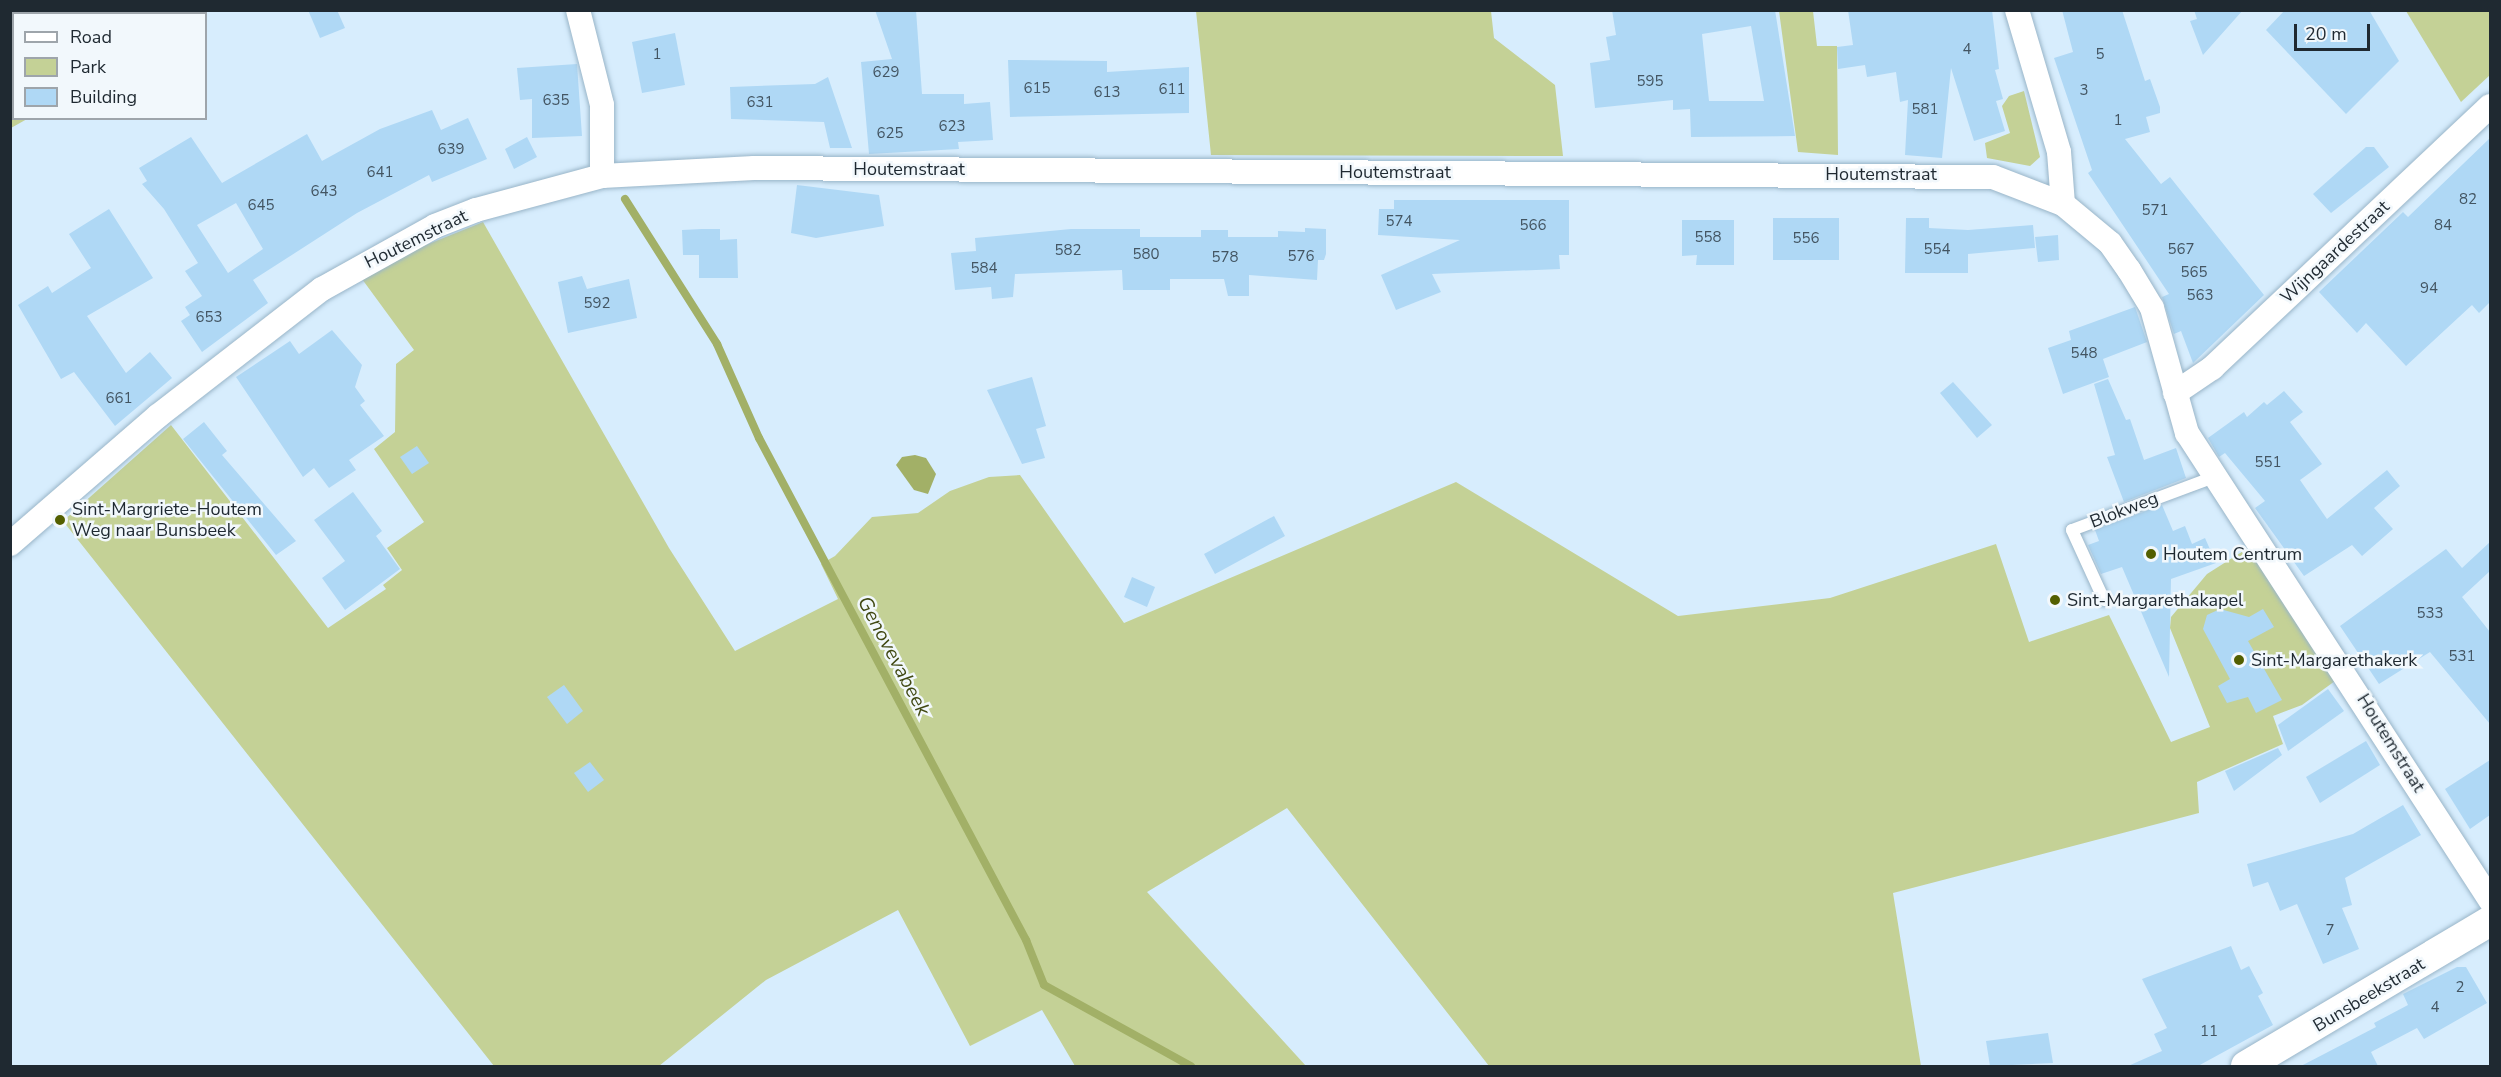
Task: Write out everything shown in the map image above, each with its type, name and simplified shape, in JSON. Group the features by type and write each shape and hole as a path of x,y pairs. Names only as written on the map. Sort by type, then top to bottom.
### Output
{"street":[{"path":"578,10 603,105 602,176"},
{"path":"2017,10 2059,152 2063,204"},
{"name":"Wijngaardestraat","path":"2175,393 2212,368 2490,106"},
{"name":"Houtemstraat","path":"10,544 167,409 322,290 445,222 525,194 602,176 754,168 1949,174 1993,177 2063,204 2104,237 2129,270 2152,308 2187,433 2214,477 2339,661 2490,900"},
{"name":"Bunsbeekstraat","path":"2246,1066 2490,921"}],"lane":[{"name":"Blokweg","path":"2104,600 2072,530 2214,477"}],"green space":[{"path":"11,10 89,12 12,12 12,120 25,120 11,128"},
{"path":"1196,11 1491,11 1494,38 1555,85 1563,156 1211,155"},
{"path":"1779,11 1813,11 1817,46 1837,46 1838,155 1798,152"},
{"path":"2406,11 2490,11 2490,75 2461,102"},
{"path":"2024,91 2040,157 2030,166 1987,158 1985,143 2010,133 2002,106 2009,96"},
{"path":"483,222 669,548 735,651 838,599 821,564 835,556 872,517 918,513 950,491 989,477 1020,475 1124,623 1456,482 1678,616 1830,598 1996,544 2029,642 2109,615 2171,742 2210,727 2170,628 2171,617 2207,574 2248,548 2335,681 2302,705 2273,716 2283,744 2197,782 2199,813 1893,893 1921,1066 1489,1066 1287,808 1147,892 1306,1066 1075,1066 1042,1010 970,1046 898,910 766,980 659,1066 494,1066 63,521 171,425 328,628 386,589 383,585 402,570 387,548 424,522 374,449 395,432 396,364 414,350 362,279 416,249"}],"shaded area":[{"path":"915,455 926,458 936,474 928,494 914,490 896,465 902,457"}],"building":[{"path":"308,10 337,10 345,28 320,38"},
{"path":"875,10 916,10 922,94 964,94 964,104 990,102 993,140 958,142 959,149 869,154 861,62 892,59"},
{"path":"1612,10 1775,10 1795,136 1691,137 1690,109 1673,110 1673,100 1595,108 1590,63 1610,60 1606,37 1616,35","holes":["1751,26 1764,101 1709,101 1702,34"]},
{"path":"1848,10 1992,10 1999,69 1995,70 2003,99 1996,101 2005,131 1974,141 1951,68 1942,158 1905,155 1908,100 1900,102 1896,72 1867,77 1865,65 1838,69 1837,47 1853,45"},
{"path":"2062,10 2122,10 2145,81 2150,79 2160,107 2160,113 2146,117 2150,132 2125,139 2161,184 2170,177 2264,295 2193,363 2181,331 2174,334 2162,297 2169,294 2088,173 2092,170 2054,58 2073,52"},
{"path":"2194,10 2243,10 2203,55 2190,21 2197,19"},
{"path":"2285,10 2369,10 2399,61 2346,114 2266,30"},
{"path":"675,33 685,85 642,93 632,42"},
{"path":"1008,60 1107,61 1107,72 1189,67 1189,113 1010,117"},
{"path":"577,64 582,136 532,138 532,99 520,100 517,68"},
{"path":"828,77 852,148 830,148 824,122 731,119 730,87 815,84"},
{"path":"432,110 441,130 468,118 487,159 432,182 429,175 357,213 253,280 268,303 202,352 181,321 190,315 185,307 202,296 185,271 198,263 164,209 142,184 147,181 139,168 191,137 222,183 307,134 322,161 380,129","holes":["236,203 263,249 228,273 197,225"]},
{"path":"527,137 537,157 514,169 505,149"},
{"path":"2490,138 2490,302 2479,313 2472,305 2406,366 2366,323 2357,333 2319,292 2403,212 2408,217"},
{"path":"2366,147 2374,147 2389,167 2331,213 2313,194"},
{"path":"797,185 879,195 884,226 816,238 791,233"},
{"path":"1394,200 1569,200 1569,255 1559,255 1560,269 1432,274 1441,292 1396,310 1381,275 1460,240 1378,235 1379,209 1394,209"},
{"path":"109,209 153,278 87,316 126,373 150,352 172,378 115,426 74,372 61,379 18,305 48,286 52,293 91,268 69,234"},
{"path":"1773,218 1839,218 1839,260 1773,260"},
{"path":"1906,218 1929,218 1929,228 1968,230 2033,225 2035,248 1968,254 1968,273 1905,273"},
{"path":"1682,220 1734,220 1734,265 1696,265 1697,255 1682,256"},
{"path":"1305,228 1326,229 1326,254 1324,260 1318,260 1317,280 1249,275 1249,296 1228,296 1224,279 1170,279 1170,290 1123,290 1122,270 1015,274 1013,297 992,299 991,287 955,290 951,253 976,251 975,238 1071,229 1140,229 1140,237 1201,237 1201,230 1228,230 1228,237 1278,237 1278,231 1305,232"},
{"path":"720,229 720,240 737,239 738,278 699,278 699,255 683,255 682,230"},
{"path":"2058,235 2059,260 2038,262 2035,237"},
{"path":"582,276 587,289 629,279 637,318 568,333 558,282"},
{"path":"2135,307 2147,342 2103,359 2109,377 2063,394 2048,348 2071,340 2069,331"},
{"path":"332,330 362,365 355,387 365,401 360,405 384,436 349,460 356,470 329,488 314,468 303,477 236,377 290,341 299,354"},
{"path":"1032,377 1046,426 1036,429 1045,458 1022,464 987,390"},
{"path":"2108,379 2126,420 2130,419 2144,460 2176,448 2186,478 2124,502 2107,457 2115,455 2094,384"},
{"path":"1953,382 1992,425 1977,438 1940,393"},
{"path":"2284,391 2303,412 2290,422 2322,464 2300,480 2327,519 2387,470 2400,486 2374,508 2393,529 2362,556 2352,545 2304,576 2255,508 2265,501 2225,453 2219,457 2208,438 2244,412 2247,417 2264,402 2267,405"},
{"path":"204,422 227,451 222,455 296,541 276,555 183,439"},
{"path":"417,446 429,463 412,474 400,457"},
{"path":"353,492 382,531 376,536 400,569 345,610 322,578 345,561 314,520"},
{"name":"Houtem Centrum","path":"2162,505 2173,531 2185,526 2192,544 2205,538 2216,563 2171,579 2169,677 2122,567 2101,574 2088,545 2099,541 2095,530"},
{"path":"1274,516 1285,536 1215,574 1204,554"},
{"path":"2490,542 2490,571 2462,597 2490,632 2490,724 2430,652 2379,684 2340,626 2446,549 2462,568"},
{"path":"1132,577 1155,587 1147,607 1124,597"},
{"name":"Sint-Margarethakerk","path":"2220,609 2249,617 2263,609 2274,627 2248,641 2282,700 2256,713 2248,697 2227,703 2218,686 2230,679 2203,629 2207,615"},
{"path":"564,685 583,711 567,724 547,697"},
{"path":"2328,689 2344,711 2288,751 2278,725"},
{"path":"2366,741 2380,765 2320,803 2306,777"},
{"path":"2278,748 2282,755 2234,791 2225,771"},
{"path":"2490,760 2490,815 2470,829 2445,789"},
{"path":"590,762 604,780 588,792 574,773"},
{"path":"2403,805 2421,835 2345,878 2352,905 2342,908 2359,949 2323,964 2297,904 2280,911 2268,882 2253,887 2247,864 2353,834"},
{"path":"2231,946 2241,970 2249,966 2263,993 2258,996 2273,1025 2198,1066 2128,1066 2162,1051 2154,1034 2167,1028 2142,979"},
{"path":"2457,967 2466,967 2487,1003 2424,1039 2417,1028 2371,1052 2378,1066 2301,1066 2376,1027 2374,1023 2408,1005 2403,994"},
{"path":"2048,1033 2053,1063 1990,1066 1986,1041"}],"waterway":[{"name":"Genovevabeek","path":"625,199 717,344 759,438 1026,940 1044,985 1191,1066"}],"place":[{"name":"Sint-Margriete-Houtem Weg naar Bunsbeek","path":"60,520"},
{"name":"Houtem Centrum","path":"2151,554"},
{"name":"Sint-Margarethakapel","path":"2055,600"},
{"name":"Sint-Margarethakerk","path":"2239,660"}]}
